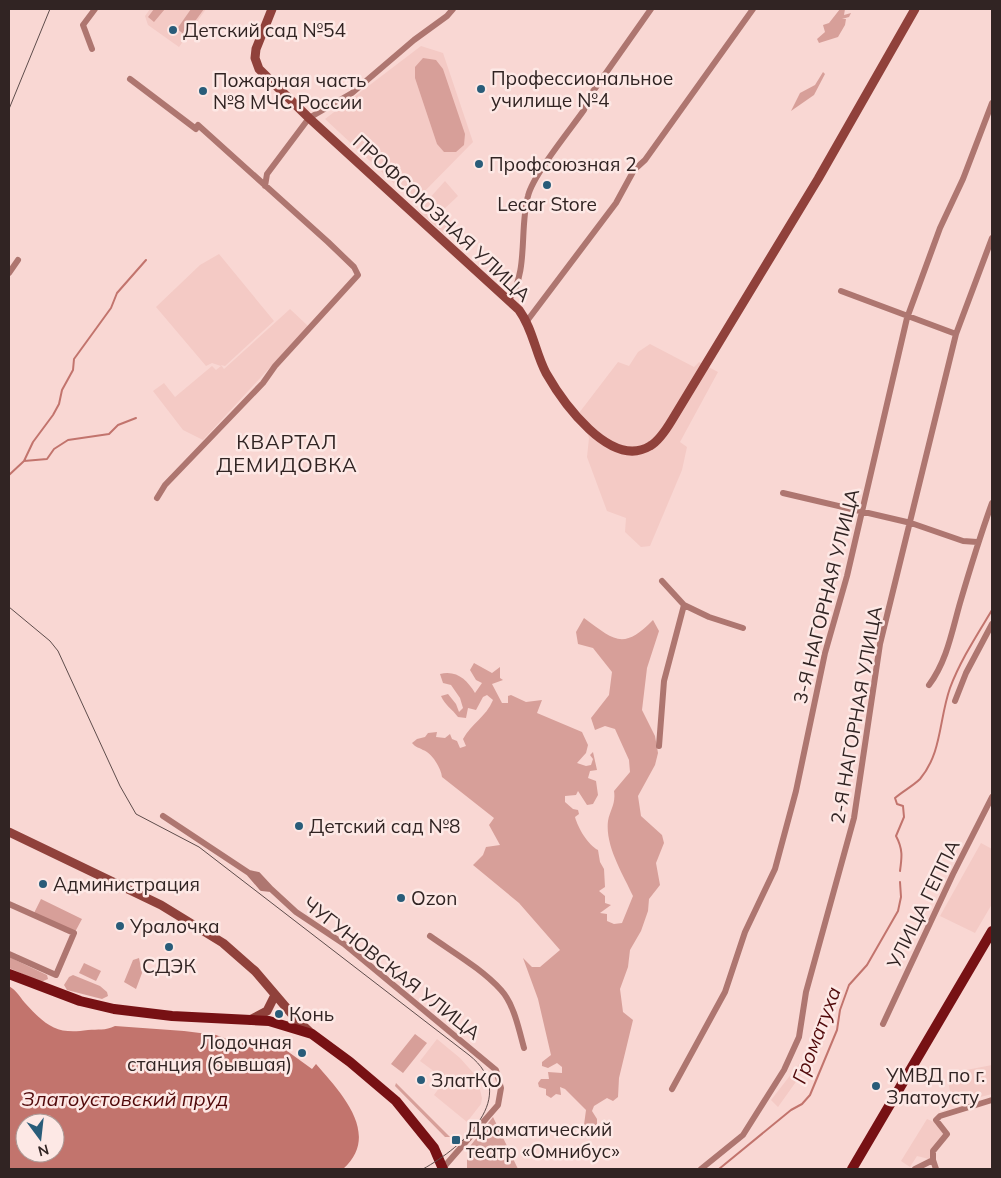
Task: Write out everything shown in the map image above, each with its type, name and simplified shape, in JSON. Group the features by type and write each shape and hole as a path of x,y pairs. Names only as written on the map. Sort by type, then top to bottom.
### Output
{"main road":[{"name":"ПРОФСОЮЗНАЯ УЛИЦА","path":"272,9 260,36 255,58 259,69 270,82 509,300 527,321 546,373 572,411 588,429 603,440 631,451 641,450 657,441 672,420 818,180 915,9"},
{"path":"9,832 177,914 236,953 312,1034 396,1100 434,1148 442,1169"},
{"path":"852,1169 992,931"},
{"path":"9,974 80,1001 114,1009 172,1016 269,1021 312,1034"},
{"path":"249,1020 267,1010 275,995"}],"street":[{"path":"92,49 83,25 95,9"},
{"path":"265,186 267,174 309,118 352,93 454,9"},
{"path":"509,300 518,283 526,202 534,181 584,110 589,97 651,9"},
{"path":"527,321 616,203 634,170 645,160 753,9"},
{"path":"130,79 197,127 354,267 358,274 263,383 165,485 157,498"},
{"name":"3-Я НАГОРНАЯ УЛИЦА","path":"672,1089 725,992 745,932 775,869 796,791 825,653 862,513 907,318 940,228 963,179 992,103"},
{"name":"2-Я НАГОРНАЯ УЛИЦА","path":"702,1169 744,1135 784,1070 800,1037 806,992 854,818 880,644 956,334 992,238"},
{"path":"9,273 18,260"},
{"path":"841,291 907,318 956,334"},
{"path":"783,493 911,523 963,541 977,542"},
{"path":"929,685 937,674 945,655 977,542 992,503"},
{"path":"662,581 684,604 709,617 743,628"},
{"path":"660,746 664,681 684,604"},
{"path":"955,701 966,673 992,624"},
{"name":"УЛИЦА ГЕППА","path":"883,1024 953,874 992,797"},
{"name":"ЧУГУНОВСКАЯ УЛИЦА","path":"163,816 249,873 262,888 271,889 296,912 344,944 496,1070 501,1088 498,1105 442,1169"},
{"path":"9,904 74,933 56,975 9,954"},
{"path":"430,936 475,968 502,991 518,1025 524,1048"},
{"path":"936,1169 933,1160 933,1150 947,1134 936,1120 940,1116 992,1100"},
{"path":"916,1169 933,1160"}],"shaded area":[{"name":"Детский сад №54","path":"150,9 206,9 179,47 148,25 145,16"},
{"path":"154,9 165,9 154,22 148,17"},
{"path":"191,9 204,9 185,35 177,29"},
{"path":"840,9 845,9 844,15 851,13 849,17 842,19 846,19 845,25 838,37 819,43 817,39 825,32 823,25 829,23"},
{"path":"421,46 443,53 473,142 414,202 325,119"},
{"path":"423,58 436,60 443,69 465,134 464,145 456,152 444,152 437,144 415,78 415,67"},
{"path":"823,72 825,74 814,95 791,111 800,93 815,85"},
{"path":"445,181 458,196 442,211 455,226 446,235 418,211"},
{"path":"219,254 274,321 225,366 221,365 224,369 290,309 308,326 203,440 183,430 153,391 164,383 175,397 212,366 216,370 221,366 212,363 206,366 156,307 200,265"},
{"path":"650,344 694,367 699,362 718,372 680,442 687,447 682,470 650,546 641,547 625,532 626,518 607,511 587,457 589,438 579,413 618,362 629,366 638,352"},
{"path":"584,618 603,632 618,639 634,636 653,620 659,631 647,668 642,710 655,736 658,753 655,765 638,796 641,816 662,835 664,843 656,863 660,885 649,899 648,911 641,931 630,950 628,967 620,989 623,1012 633,1020 619,1078 618,1097 613,1101 607,1098 594,1106 592,1111 597,1119 597,1125 584,1125 586,1110 565,1089 560,1087 561,1095 556,1094 551,1098 546,1095 546,1089 539,1087 538,1083 541,1079 549,1079 548,1072 562,1073 562,1067 557,1063 548,1068 542,1066 542,1062 551,1055 538,999 523,958 532,967 540,967 560,950 519,903 473,865 483,855 486,847 500,845 489,825 494,818 442,777 433,757 412,743 417,739 425,737 428,733 437,732 436,737 445,738 450,734 452,739 457,741 460,748 466,746 463,739 493,700 487,695 483,697 476,710 468,708 466,718 458,717 441,696 448,694 456,704 459,712 463,708 460,698 451,685 443,683 440,674 452,673 461,677 475,693 482,683 476,680 470,670 474,663 492,673 500,667 500,678 503,680 492,684 502,703 508,703 508,696 511,695 526,702 542,700 537,713 582,732 588,745 586,753 577,763 586,766 591,765 593,759 590,755 593,752 597,770 590,771 588,778 596,781 598,795 593,804 587,805 578,791 576,795 565,796 565,802 573,809 578,810 579,814 575,817 578,826 587,840 598,850 600,862 604,869 605,887 599,891 605,896 605,903 611,905 600,913 607,914 607,921 614,924 622,923 633,896 612,850 609,840 608,821 614,803 614,791 630,772 629,760 615,729 605,726 595,730 591,718 609,695 612,672 593,648 578,644 576,632"},
{"path":"981,843 992,849 992,904 975,933 940,916"},
{"path":"41,899 82,919 75,932 34,913"},
{"path":"9,957 47,975 48,979 41,982 9,968"},
{"path":"139,958 142,973 136,989 124,982 133,960"},
{"path":"84,963 101,971 96,981 79,973"},
{"path":"73,975 100,986 107,992 108,996 102,999 67,990 64,985 69,977"},
{"path":"415,1034 427,1043 403,1073 391,1064"},
{"path":"437,1039 460,1058 477,1077 482,1098 481,1104 467,1122 434,1095 444,1084 437,1078 439,1075 420,1061"},
{"path":"813,1046 820,1048 778,1107 771,1100"},
{"path":"992,1065 992,1094 953,1104 949,1086 956,1072"},
{"path":"396,1083 450,1137 445,1137 395,1086"},
{"path":"493,1117 518,1169 467,1169 467,1150"},
{"path":"927,1119 936,1123 946,1133 929,1159 917,1156 910,1167 901,1161"}],"water":[{"name":"Златоустовский пруд","path":"9,986 39,1018 60,1030 105,1029 115,1026 216,1035 238,1043 245,1042 252,1048 286,1043 283,1048 312,1069 316,1064 336,1087 353,1114 358,1128 359,1142 354,1156 343,1169 9,1169"}],"waterway":[{"path":"9,475 24,461 33,442 53,415 59,404 62,390 73,370 74,359 111,308 117,293 146,260"},
{"path":"24,461 47,459 54,449 68,440 109,434 118,425 136,418"},
{"name":"Громатуха","path":"900,871 901,853 896,836 904,817 903,806 897,804 895,798 917,782 927,769 936,747 946,700 954,678 969,648 992,610"},
{"name":"Громатуха","path":"719,1169 791,1110 802,1104 810,1095 837,1030 840,1010 849,985 867,965 898,911 901,897 900,882"}],"tram line":[{"path":"9,109 50,9"},
{"path":"9,607 50,641 58,651 120,786 136,814 199,847 469,1055 484,1071 489,1087 488,1103 481,1119 454,1148 423,1169"}],"place":[{"name":"Детский сад №54","path":"173,30"},
{"name":"Профессиональное училище №4","path":"481,89"},
{"name":"Пожарная часть №8 МЧС России","path":"203,91"},
{"name":"Профсоюзная 2","path":"479,164"},
{"name":"Lecar Store","path":"547,185"},
{"name":"Детский сад №8","path":"299,826"},
{"name":"Администрация","path":"43,884"},
{"name":"Ozon","path":"401,898"},
{"name":"Уралочка","path":"120,926"},
{"name":"СДЭК","path":"169,947"},
{"name":"Конь","path":"279,1014"},
{"name":"Лодочная станция (бывшая)","path":"302,1053"},
{"name":"ЗлатКО","path":"421,1080"},
{"name":"УМВД по г. Златоусту","path":"876,1086"},
{"name":"Драматический театр «Омнибус»","path":"456,1140"}],"district":[{"name":"КВАРТАЛ ДЕМИДОВКА","path":"287,452"}]}
